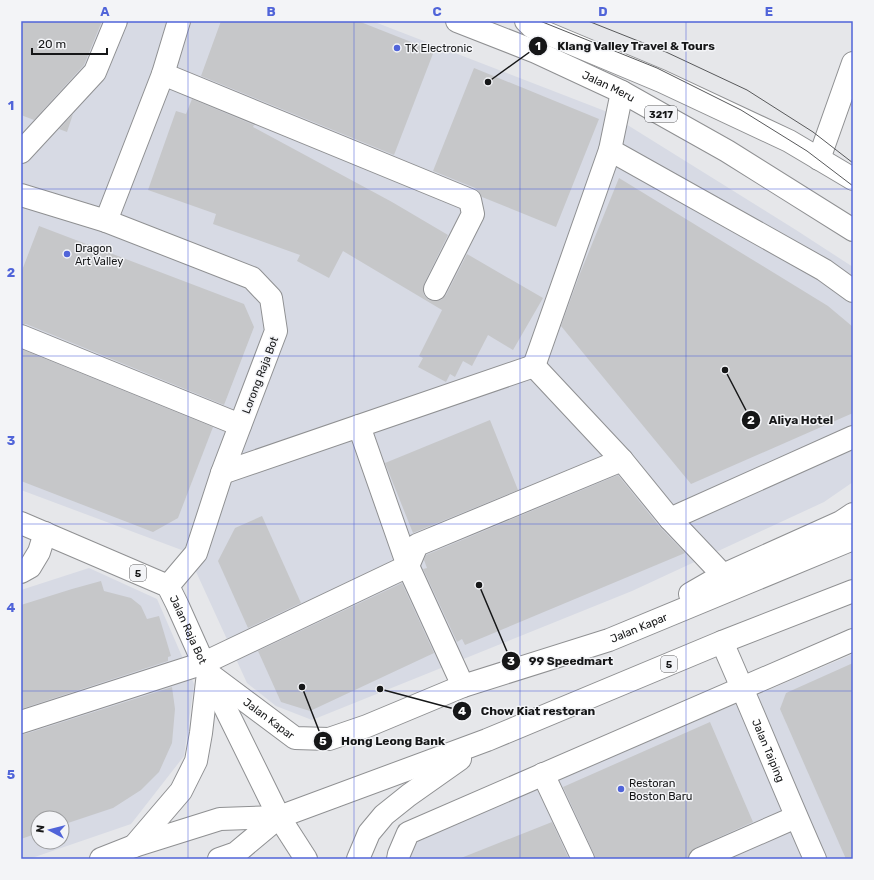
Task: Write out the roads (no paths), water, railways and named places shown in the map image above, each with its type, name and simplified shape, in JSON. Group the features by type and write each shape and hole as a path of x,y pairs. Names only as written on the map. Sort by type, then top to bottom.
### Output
{"main road":[{"path":"21,151 95,72 116,21"},
{"path":"106,222 163,74 179,21"},
{"name":"Jalan Meru","path":"457,21 536,52 622,92 727,151 853,230"},
{"path":"526,21 532,27 661,81 782,138 853,179"},
{"path":"819,159 853,62"},
{"path":"163,74 470,200 473,214 435,288"},
{"path":"534,366 610,150 622,92"},
{"path":"610,150 824,270 853,291"},
{"name":"Lorong Raja Bot","path":"21,195 106,222 252,278 271,298 276,331 222,473 196,553 168,586"},
{"path":"21,336 240,425"},
{"path":"222,473 534,366"},
{"path":"534,366 622,460 670,519 723,575"},
{"path":"359,426 408,566 463,686"},
{"path":"670,519 853,437"},
{"path":"21,722 206,668 408,566 417,545 622,460"},
{"path":"609,640 723,575 841,522 853,514"},
{"name":"Jalan Raja Bot","path":"21,523 168,586 279,818 306,859"},
{"path":"21,572 30,567 39,552 45,533"},
{"name":"Jalan Kapar","path":"206,668 294,738 329,739 367,726 463,686 609,640 853,539"},
{"name":"5","path":"219,859 236,853 279,818 487,740 722,642 853,591"},
{"path":"398,859 408,833 853,640"},
{"name":"Jalan Taiping","path":"722,642 815,859"},
{"path":"134,846 181,791 196,761 201,733 206,668"},
{"path":"358,859 369,833 384,815 439,773 487,740"},
{"path":"543,774 583,859"},
{"path":"700,859 796,817"},
{"name":"5","path":"101,859 134,846 220,819 279,818"}],"tram line":[{"path":"540,21 657,68 741,110 807,151 853,186"},
{"path":"588,21 666,52 747,90 813,132 853,163"}],"place":[{"name":"TK Electronic","path":"397,48"},
{"name":"Klang Valley Travel & Tours","path":"488,82"},
{"name":"Dragon Art Valley","path":"67,254"},
{"name":"Aliya Hotel","path":"725,370"},
{"name":"99 Speedmart","path":"479,585"},
{"name":"Hong Leong Bank","path":"302,687"},
{"name":"Chow Kiat restoran","path":"380,689"},
{"name":"Restoran Boston Baru","path":"621,789"}]}
